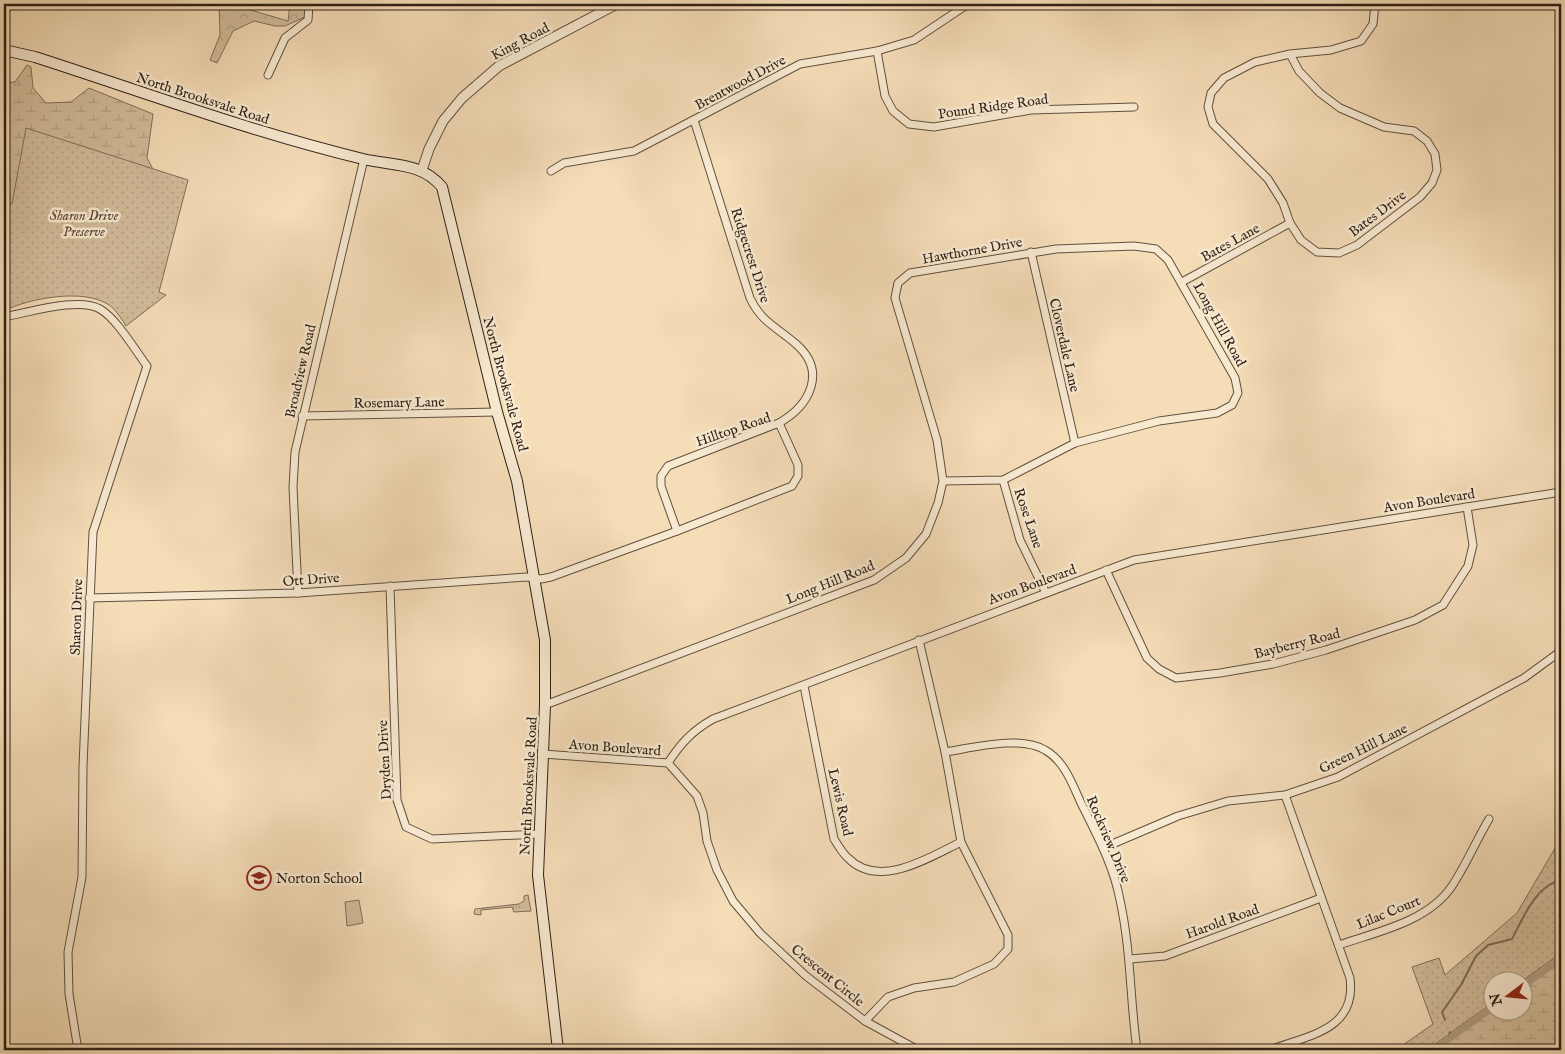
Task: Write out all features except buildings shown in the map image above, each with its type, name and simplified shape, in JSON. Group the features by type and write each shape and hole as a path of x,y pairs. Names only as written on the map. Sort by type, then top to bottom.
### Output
{"main road":[{"name":"North Brooksvale Road","path":"4,50 48,61 252,130 364,159 422,170 433,176 442,187 517,481 545,640 545,705 538,834 538,875 558,1050"}],"street":[{"path":"268,75 285,38 308,20 309,4"},
{"name":"King Road","path":"422,170 429,149 443,121 462,98 499,66 617,4"},
{"name":"Brentwood Drive","path":"551,171 564,163 634,151 800,64 878,51 914,40 968,4"},
{"name":"Bates Drive","path":"1290,54 1299,71 1320,93 1340,108 1384,126 1414,131 1427,141 1435,154 1437,170 1432,184 1391,222 1358,245 1339,252 1317,252 1301,240 1290,223 1283,203 1268,179 1213,124 1208,107 1212,93 1224,78 1255,62 1290,54 1331,50 1361,40 1374,24 1375,4"},
{"name":"Pound Ridge Road","path":"878,51 885,96 893,111 909,124 934,127 1031,110 1134,107"},
{"name":"Ridgecrest Drive","path":"694,120 756,312 797,345 806,355 810,368 812,382 810,395 802,407 779,424"},
{"name":"Broadview Road","path":"298,593 292,487 295,452 364,159"},
{"name":"Bates Lane","path":"1182,282 1290,223"},
{"name":"Hawthorne Drive","path":"943,481 937,440 895,298 898,283 910,273 1031,252 1056,249 1134,246 1156,249 1168,260 1182,282"},
{"name":"Cloverdale Lane","path":"1031,252 1075,443"},
{"name":"Long Hill Road","path":"545,705 874,580 906,558 926,534 938,502 943,481 1003,480 1075,443 1159,421 1217,414 1232,405 1238,393 1236,378 1182,282"},
{"name":"Sharon Drive","path":"4,320 8,316 81,303 100,309 113,322 147,366 93,532 83,766 82,877 68,952 69,994 78,1050"},
{"name":"Rosemary Lane","path":"302,416 498,412"},
{"name":"Hilltop Road","path":"534,578 551,578 677,532 792,486 798,476 798,466 779,424 668,466 661,476 661,486 677,532"},
{"name":"Rose Lane","path":"1003,480 1020,540 1045,591"},
{"name":"Avon Boulevard","path":"543,754 668,764 681,743 695,729 713,718 804,686 1045,591 1134,560 1561,492"},
{"name":"Bayberry Road","path":"1106,570 1148,658 1159,669 1176,678 1229,672 1273,664 1326,650 1415,620 1443,605 1468,566 1473,545 1467,507"},
{"name":"Ott Drive","path":"89,598 298,593 534,578"},
{"name":"Dryden Drive","path":"390,586 397,800 406,828 432,839 538,834"},
{"name":"Crescent Circle","path":"668,764 697,796 703,813 707,841 716,870 733,901 760,933 806,976 865,1021 888,997 914,988 954,982 994,964 1008,949 1008,934 961,842 945,752 919,640"},
{"name":"Green Hill Lane","path":"1103,848 1178,816 1228,801 1285,795 1338,777 1524,678 1561,651"},
{"name":"Lewis Road","path":"804,686 834,839 848,859 868,870 890,871 912,866 961,842"},
{"name":"Rockview Drive","path":"945,752 1005,743 1024,744 1044,749 1058,760 1070,780 1103,848 1120,898 1130,959 1137,1050"},
{"path":"1270,1050 1325,1029 1338,1021 1348,1010 1353,995 1350,978 1285,795"},
{"name":"Lilac Court","path":"1338,945 1409,920 1432,907 1451,887 1489,819"},
{"name":"Harold Road","path":"1130,959 1165,956 1321,898"},
{"path":"865,1021 918,1050"}],"green space":[{"path":"219,4 230,4 288,21 290,4 307,4 305,17 285,26 275,26 254,21 233,31 217,63 210,60 220,35"},
{"name":"Sharon Drive Preserve","path":"27,65 31,67 33,88 46,103 71,102 89,88 153,114 147,158 163,188 113,301 74,291 4,305 4,83 15,82"},
{"name":"Sharon Drive Preserve","path":"26,128 188,180 159,292 166,295 126,326 109,305 86,297 71,296 42,299 27,302 4,311 4,205 12,204"},
{"path":"1561,838 1561,953 1532,974 1532,972 1482,972 1482,1010 1427,1050 1396,1050 1433,1024 1412,967 1439,958 1445,975 1517,913"},
{"path":"528,895 531,911 514,912 512,907 481,910 481,915 474,914 475,909 519,904 524,901 524,896"},
{"path":"359,900 363,923 347,926 345,902"},
{"path":"1561,953 1561,1050 1425,1050 1482,1009 1482,1022 1532,1022 1532,973"}],"waterway":[{"path":"1445,1020 1442,1012 1461,985 1476,956 1488,945 1512,939 1537,895 1544,888 1561,880"},
{"path":"1532,979 1561,959"},
{"path":"1433,1050 1482,1015"},
{"path":"1447,1040 1450,1032"}],"place":[{"name":"Norton School","path":"259,878"}]}
